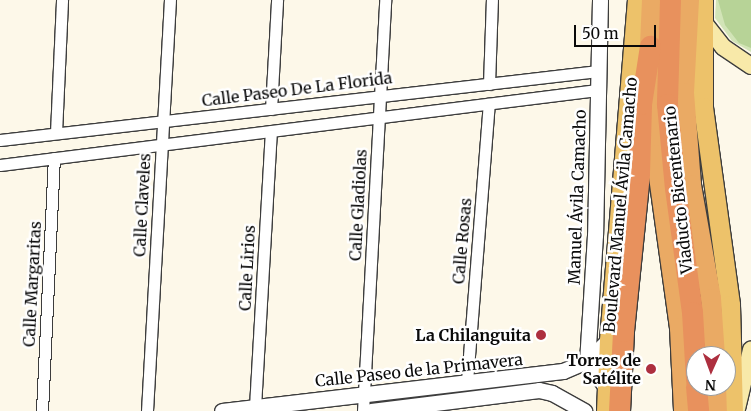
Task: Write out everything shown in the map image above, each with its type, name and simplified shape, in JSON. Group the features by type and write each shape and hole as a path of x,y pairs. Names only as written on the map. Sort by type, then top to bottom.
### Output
{"highway":[{"name":"Boulevard Manuel Ávila Camacho","path":"652,0 650,46 656,155 680,328 684,411"},
{"name":"Viaducto Bicentenario","path":"670,0 667,104 675,188 692,312 694,346"},
{"path":"689,0 684,93 689,167 711,299 714,346"},
{"path":"619,411 624,331 639,173 641,104 650,46"},
{"path":"697,396 698,411"},
{"path":"716,396 716,411"}],"main road":[{"name":"Boulevard Manuel Ávila Camacho","path":"606,411 609,340 637,0"},
{"path":"703,0 703,107 730,305 734,411"},
{"path":"702,20 723,47 751,66"},
{"path":"734,411 751,350"},
{"path":"747,411 751,406"}],"street":[{"path":"56,134 62,0"},
{"name":"Calle Claveles","path":"147,411 170,0"},
{"path":"271,109 277,0"},
{"name":"Calle Gladiolas","path":"363,411 385,0"},
{"path":"489,84 492,0"},
{"name":"Manuel Ávila Camacho","path":"588,361 596,235 600,0"},
{"name":"Calle Paseo De La Florida","path":"0,140 598,71"},
{"path":"0,165 597,90"},
{"name":"Calle Rosas","path":"467,381 490,104"},
{"name":"Calle Lirios","path":"255,407 271,131"},
{"name":"Calle Margaritas","path":"42,411 54,158"},
{"name":"Calle Paseo de la Primavera","path":"222,411 563,371 588,361 609,340"},
{"path":"588,361 607,389"},
{"name":"Calle Paseo de la Primavera","path":"370,411 539,390 552,392 584,411"}],"green space":[{"path":"716,0 751,0 751,52 732,41 715,18"},
{"path":"718,0 751,0 751,48 739,43 725,25"}],"place":[{"name":"La Chilanguita","path":"541,335"},
{"name":"Torres de Satélite","path":"651,369"}]}
